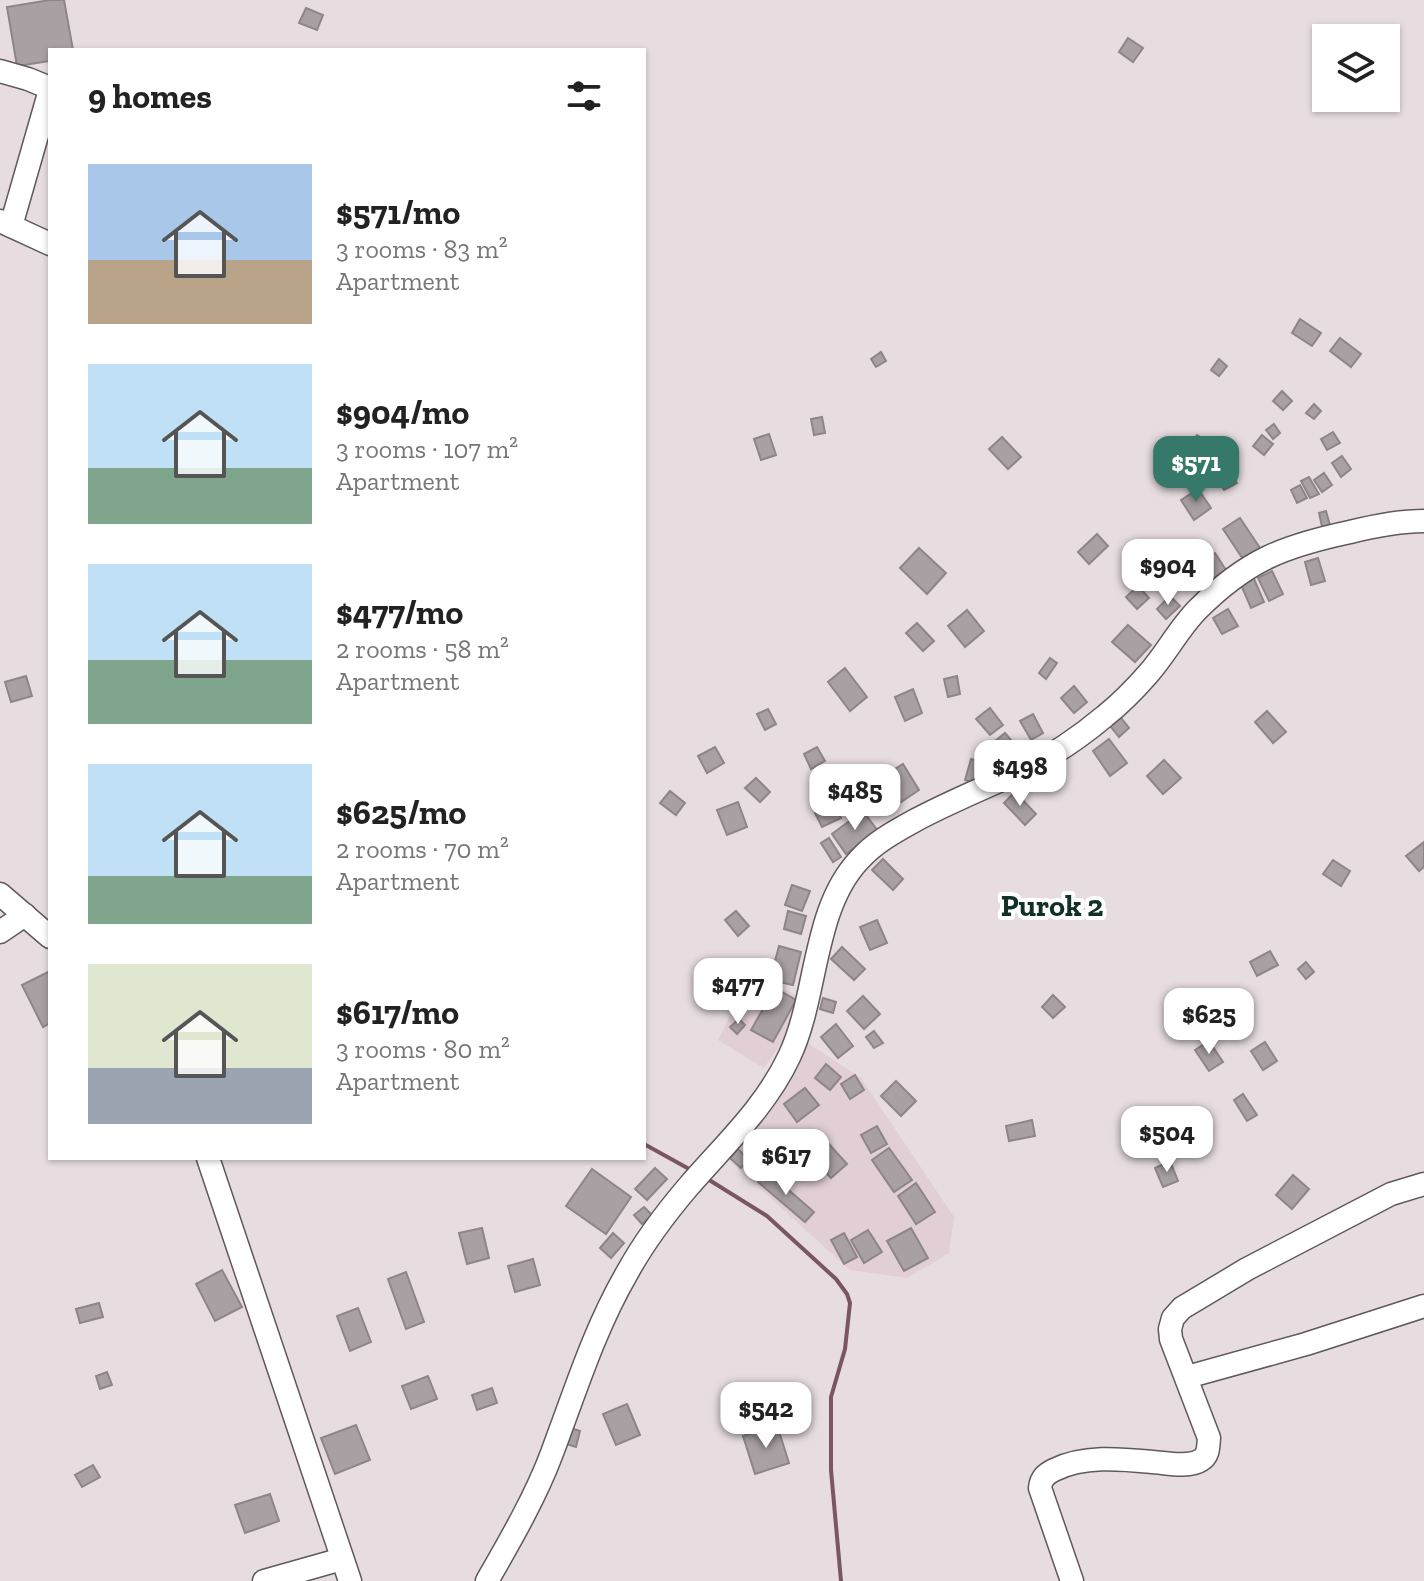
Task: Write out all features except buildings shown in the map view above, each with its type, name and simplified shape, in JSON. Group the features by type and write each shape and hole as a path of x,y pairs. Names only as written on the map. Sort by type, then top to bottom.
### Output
{"street":[{"path":"0,71 48,88"},
{"path":"48,95 6,224 48,243"},
{"path":"487,1581 550,1458 605,1312 627,1271 651,1233 738,1133 789,1059 799,1033 819,945 832,907 842,883 861,857 888,836 926,815 1063,747 1105,717 1149,674 1197,609 1255,563 1280,550 1312,540 1376,526 1424,521"},
{"path":"0,894 48,935"},
{"path":"0,932 25,915"},
{"path":"209,1160 350,1581"},
{"path":"1072,1581 1040,1488 1043,1478 1051,1471 1074,1463 1106,1459 1192,1464 1205,1458 1208,1453 1209,1438 1171,1339 1173,1318 1182,1308 1247,1269 1391,1194 1424,1184"},
{"path":"1187,1377 1306,1344 1424,1306"},
{"path":"264,1581 342,1559"}],"shaded area":[{"path":"752,973 803,999 788,1034 764,1068 718,1040"},
{"path":"803,1040 861,1078 954,1217 949,1253 907,1278 850,1270 726,1158"}],"waterway":[{"path":"646,1145 691,1170"},
{"path":"706,1178 767,1216 836,1279 847,1294 850,1303 845,1349 831,1397 831,1470 841,1581"}],"district":[{"name":"Purok 2","path":"1052,906"}]}
